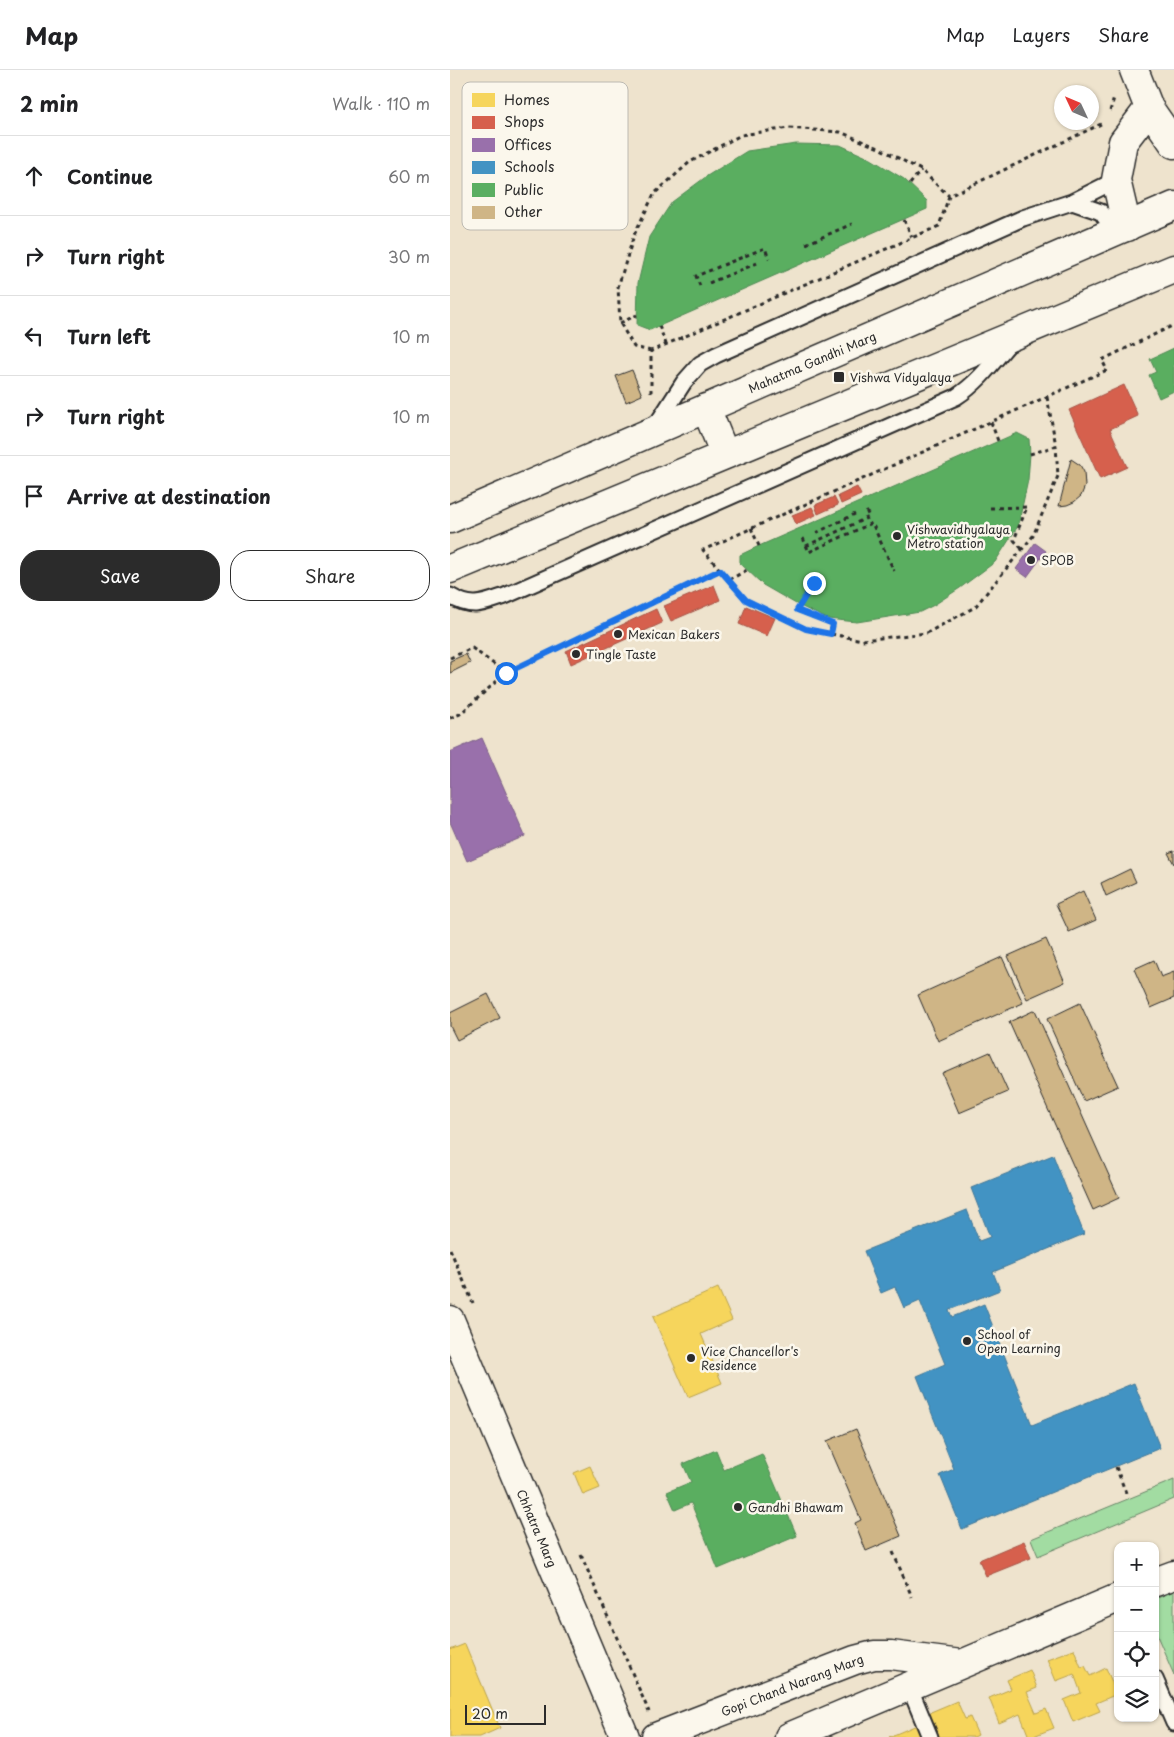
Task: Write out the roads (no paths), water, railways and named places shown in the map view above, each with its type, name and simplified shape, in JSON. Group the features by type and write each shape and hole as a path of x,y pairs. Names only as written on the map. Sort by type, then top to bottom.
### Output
{"main road":[{"path":"1134,70 1149,108 1174,144"},
{"path":"1121,229 1116,180 1124,142 1149,108"},
{"name":"Mahatma Gandhi Marg","path":"450,518 1174,206"},
{"path":"450,569 1174,269"},
{"path":"706,408 725,455"},
{"name":"Chhatra Marg","path":"450,1320 625,1737"},
{"path":"1159,1580 1174,1574"},
{"path":"789,1737 1114,1600"},
{"name":"Gopi Chand Narang Marg","path":"656,1737 855,1660 874,1655 891,1655 962,1664"}],"lane":[{"path":"653,431 684,382 700,364 716,354 1023,218 1072,202 1116,180"},
{"path":"1072,202 1100,212 1121,229"},
{"path":"450,596 463,604 480,605 505,596 956,397 978,380 1017,335"},
{"path":"909,1686 930,1737"},
{"path":"1159,1688 1174,1723"}],"place":[{"name":"Vishwa Vidyalaya","path":"839,377"},
{"name":"Vishwavidhyalaya Metro station","path":"897,536"},
{"name":"SPOB","path":"1031,560"},
{"name":"Mexican Bakers","path":"618,634"},
{"name":"Tingle Taste","path":"576,654"},
{"name":"School of Open Learning","path":"967,1341"},
{"name":"Vice Chancellor's Residence","path":"691,1358"},
{"name":"Gandhi Bhawam","path":"738,1507"}]}
